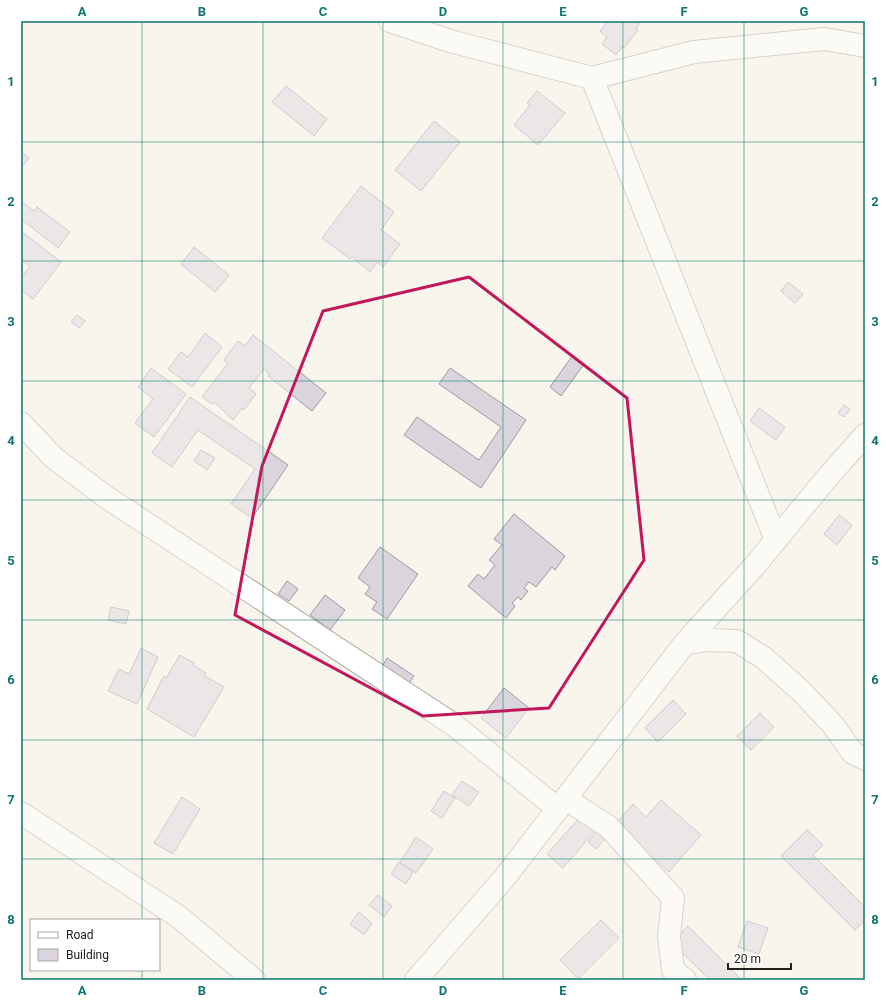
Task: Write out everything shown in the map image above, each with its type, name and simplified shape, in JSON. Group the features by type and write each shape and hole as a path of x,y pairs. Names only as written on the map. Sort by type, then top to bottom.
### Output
{"street":[{"path":"390,21 450,41 592,78 694,52 824,39 865,46"},
{"path":"592,78 776,540"},
{"path":"21,423 54,458 106,497 454,725 562,804 609,827 673,898 668,937 673,970 685,980"},
{"path":"416,980 506,876 685,644 865,435"},
{"path":"685,644 706,640 737,641 764,658 802,692 833,725 853,753 865,759"},
{"path":"21,813 179,917 254,980"}],"highlighted area":[{"path":"469,277 627,398 644,560 549,708 423,716 235,615 262,466 323,311"}],"building":[{"path":"608,21 637,21 640,23 636,28 638,30 624,48 622,47 616,55 602,44 607,37 600,31"},
{"path":"286,86 327,119 314,136 272,102"},
{"path":"537,91 565,113 538,145 514,125 530,105 527,103"},
{"path":"434,121 460,142 421,191 395,170"},
{"path":"21,152 29,158 21,168"},
{"path":"361,186 394,212 381,230 400,244 383,267 377,262 370,272 352,257 350,259 322,238"},
{"path":"21,201 34,211 37,207 70,232 58,248 21,219"},
{"path":"21,231 61,262 33,299 21,290 21,278 30,266 21,259"},
{"path":"194,247 229,275 215,292 181,264"},
{"path":"788,282 803,294 795,303 781,291"},
{"path":"77,315 85,321 79,328 71,322"},
{"path":"205,333 222,347 192,387 168,369 181,352 188,357"},
{"path":"253,335 326,393 312,411 268,376 269,374 264,369 249,388 256,394 244,410 242,408 233,420 214,402 212,404 202,397 228,363 224,360 238,341 245,346"},
{"path":"573,355 584,364 561,396 550,387"},
{"path":"151,368 186,394 154,437 135,423 153,399 138,387"},
{"path":"450,368 526,420 481,488 404,435 417,417 479,460 501,427 439,384"},
{"path":"190,397 288,465 252,518 231,504 255,469 198,430 172,467 152,453"},
{"path":"844,405 850,409 844,417 838,413"},
{"path":"759,408 785,427 776,440 750,421"},
{"path":"201,450 215,458 207,470 194,461"},
{"path":"514,514 565,556 555,570 552,567 536,587 529,582 524,588 528,591 521,600 518,597 512,603 515,606 506,618 468,586 478,574 484,579 495,565 489,560 502,545 494,539"},
{"path":"839,515 852,525 837,545 824,534"},
{"path":"380,547 418,574 387,619 372,609 377,602 365,594 370,587 358,578"},
{"path":"287,581 298,589 289,601 278,594"},
{"path":"325,595 345,610 330,630 310,615"},
{"path":"111,607 129,611 126,624 108,620"},
{"path":"141,648 158,657 137,704 108,691 119,669 129,674"},
{"path":"180,655 194,663 193,665 206,673 205,676 224,687 194,737 147,709 164,676 166,678"},
{"path":"387,658 414,676 408,685 382,667"},
{"path":"504,688 529,708 506,738 481,718"},
{"path":"673,700 686,714 658,742 645,728"},
{"path":"760,713 774,727 751,750 737,736"},
{"path":"462,781 479,792 469,806 452,795"},
{"path":"444,791 455,798 442,818 431,811"},
{"path":"182,797 200,809 173,854 154,843"},
{"path":"661,800 701,835 669,872 615,825 633,804 646,817"},
{"path":"581,816 596,830 563,868 547,854"},
{"path":"807,830 823,845 813,855 865,907 865,920 855,930 781,856"},
{"path":"597,832 605,839 596,849 588,842"},
{"path":"416,837 433,849 416,873 400,862"},
{"path":"399,862 413,872 406,884 391,874"},
{"path":"378,895 392,906 384,917 369,905"},
{"path":"359,912 372,923 364,935 350,924"},
{"path":"601,920 619,938 578,979 560,960"},
{"path":"747,921 768,928 759,954 738,947"},
{"path":"688,926 742,980 710,980 672,943"}]}
